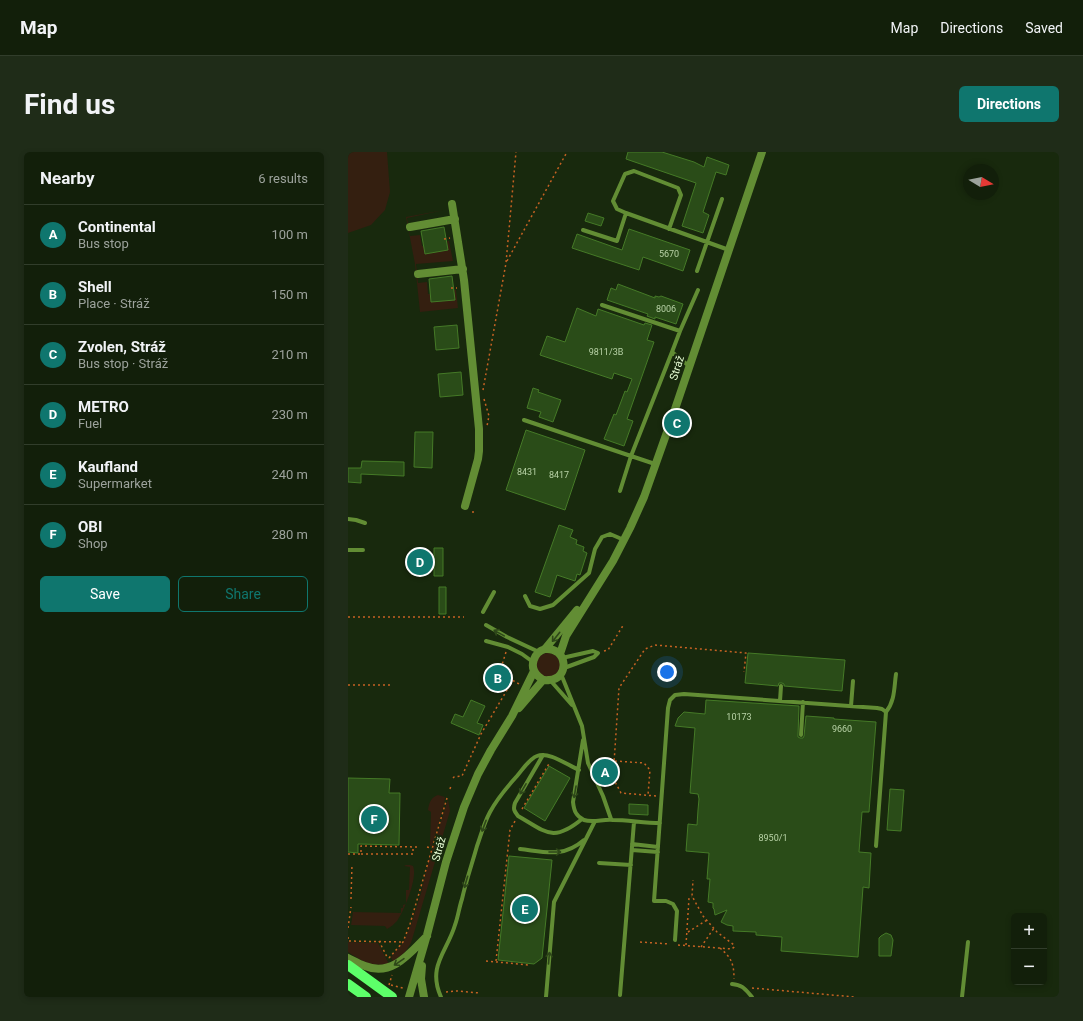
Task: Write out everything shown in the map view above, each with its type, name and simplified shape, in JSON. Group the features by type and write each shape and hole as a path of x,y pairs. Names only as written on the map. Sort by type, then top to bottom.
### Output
{"main road":[{"path":"348,965 390,993"},
{"path":"348,985 366,997"}],"street":[{"name":"Stráž","path":"561,656 566,636 613,561 641,504 762,152"},
{"path":"452,204 463,269 480,440 469,506"},
{"path":"410,227 455,219"},
{"path":"418,274 463,269"},
{"name":"Stráž","path":"533,662 536,655 542,650 598,584"},
{"path":"542,650 553,650 561,656 564,663 562,671"},
{"path":"533,662 534,671 537,676 547,680"},
{"name":"Stráž","path":"409,997 446,862 464,806 478,774 512,716 534,671"},
{"name":"Stráž","path":"512,716 547,680 556,678 562,671"},
{"path":"348,958 366,967 392,967 402,961 427,935"},
{"path":"424,997 421,973 427,935"},
{"path":"348,985 358,997"}],"lane":[{"path":"669,229 681,195 678,188 634,171 625,174 613,201 617,209 669,229 729,250"},
{"path":"697,271 722,199"},
{"path":"584,230 617,241 626,213"},
{"path":"620,491 631,456 680,331 698,290"},
{"path":"602,305 680,331"},
{"path":"672,352 689,366"},
{"path":"524,420 656,464"},
{"path":"348,520 356,520 365,523"},
{"path":"525,596 530,606 540,609 553,604 589,573 595,549 602,536 610,534 624,540"},
{"path":"348,550 363,550"},
{"path":"483,612 494,592"},
{"path":"486,625 507,637 542,650"},
{"path":"486,642 508,647 522,654 533,662"},
{"path":"561,656 593,652 598,653"},
{"path":"598,653 594,657 562,671 582,726 583,740 588,763 603,796 611,819"},
{"path":"876,846 886,712 891,706 894,698 896,674"},
{"path":"547,680 575,709"},
{"path":"851,706 853,681"},
{"path":"780,701 781,686"},
{"path":"675,940 677,911 673,904 654,901 668,708 670,700 675,694 877,708 886,712"},
{"path":"801,735 803,702"},
{"path":"583,740 574,797 574,809 576,814 582,819 588,821 611,819 660,824"},
{"path":"442,995 437,986 437,966 451,937 486,819 492,809 500,796 535,757 543,755 553,757 579,770"},
{"path":"543,755 514,803 513,809 518,816 545,831 553,833 563,832 582,819"},
{"path":"546,997 554,902 595,821"},
{"path":"620,995 634,822"},
{"path":"520,849 555,853 562,852 577,846 586,839"},
{"path":"632,844 658,847"},
{"path":"632,850 658,852"},
{"path":"599,863 631,865"},
{"path":"962,997 968,942"},
{"path":"732,984 744,987 752,997"}],"path":[{"path":"486,431 489,416 482,393 506,263 516,152"},
{"path":"506,263 567,152"},
{"path":"469,506 473,513"},
{"path":"348,617 464,617"},
{"path":"598,653 608,650 624,624"},
{"path":"656,796 620,793 612,778 619,688 644,650 655,645 746,653 744,672"},
{"path":"453,778 462,776 481,734 508,687 507,680 501,668 507,650"},
{"path":"507,680 512,680 522,686"},
{"path":"348,685 393,685"},
{"path":"522,809 551,761"},
{"path":"614,761 644,763 650,770 648,795"},
{"path":"379,941 391,964 389,958 403,942 414,910 447,798"},
{"path":"496,962 510,830 516,820"},
{"path":"361,854 361,846 418,847"},
{"path":"348,854 352,856 361,854 413,854 413,847"},
{"path":"426,847 432,848"},
{"path":"351,899 352,864"},
{"path":"686,945 689,898 692,896 693,880"},
{"path":"678,945 732,949 734,947 734,945 717,932 703,916 692,896"},
{"path":"348,928 351,907"},
{"path":"687,932 707,920"},
{"path":"701,947 714,928"},
{"path":"348,937 348,941 403,942"},
{"path":"640,942 671,944"},
{"path":"720,948 729,957 734,966 734,979 738,980"},
{"path":"486,961 530,965"},
{"path":"390,993 393,970"},
{"path":"390,984 403,988"},
{"path":"749,985 752,988 759,989 855,997"},
{"path":"442,995 457,991 480,993"}],"shaded area":[{"path":"348,152 387,152 390,192 385,210 371,225 348,233"},
{"path":"444,210 407,218 410,236 420,235 425,254 448,250 447,241 449,241 453,261 416,264 418,283 427,282 428,294 430,294 431,302 455,300 454,290 456,290 458,308 420,312 415,264 406,217"},
{"path":"548,653 556,657 560,665 556,673 548,677 540,673 536,665 540,657"},
{"path":"438,795 445,797 444,805 432,846 430,846 431,812 428,810 431,801"},
{"path":"448,799 450,811 411,943 405,952 393,962 391,957 403,943 411,925"},
{"path":"410,865 413,866 414,878 406,903 406,890 409,890 410,867 404,866"},
{"path":"406,904 397,921 387,929 385,926 351,925 353,912 401,913 401,908 403,908 403,905"},
{"path":"348,942 378,943 389,964 377,965 358,958 348,952"}],"building":[{"path":"628,152 662,152 694,162 704,167 707,157 729,165 726,175 716,172 703,212 709,215 703,233 682,226 696,183 626,159"},
{"path":"588,213 604,218 601,226 585,221"},
{"path":"444,227 448,250 425,254 421,231"},
{"path":"629,229 690,250 683,271 643,257 639,270 572,248 577,234 622,250"},
{"path":"452,276 455,300 431,302 429,279"},
{"path":"618,284 655,298 655,296 661,296 683,304 676,324 655,317 655,319 647,316 648,314 607,300 611,288 616,290"},
{"path":"577,308 596,316 598,309 644,325 645,323 652,325 647,340 654,342 627,419 633,421 624,446 604,439 614,414 616,415 625,391 627,392 632,379 614,373 612,379 540,355 547,336 565,342"},
{"path":"457,325 459,348 436,350 434,327"},
{"path":"461,372 463,395 440,397 438,374"},
{"path":"533,388 539,390 538,392 561,400 553,422 539,417 541,412 527,408"},
{"path":"526,430 585,450 565,510 506,490"},
{"path":"415,432 433,432 432,468 414,467"},
{"path":"362,461 404,462 404,476 361,474 361,483 348,482 348,468 361,468"},
{"path":"559,525 573,530 570,537 577,540 576,544 584,547 583,551 587,553 580,575 577,574 575,581 557,575 550,597 535,592"},
{"path":"434,548 443,548 443,576 434,576"},
{"path":"439,587 446,587 446,614 439,614"},
{"path":"748,653 845,660 842,691 784,686 782,683 779,683 778,686 745,683"},
{"path":"499,669 506,683 497,687 491,674"},
{"path":"471,700 485,706 477,723 483,725 479,735 451,723 455,714 463,717"},
{"path":"706,700 799,706 798,737 800,738 803,738 804,736 806,716 876,722 869,812 862,812 859,852 871,853 869,888 863,887 858,957 781,951 782,937 756,935 756,932 733,931 733,926 721,922 727,910 715,915 713,903 708,902 710,879 707,879 709,853 686,851 688,824 697,825 699,799 698,794 690,793 695,728 675,726 678,718 684,712 705,714"},
{"path":"549,766 570,778 545,821 524,808"},
{"path":"348,778 390,779 389,793 400,793 399,845 358,844 358,853 348,852"},
{"path":"890,789 904,790 901,831 887,830"},
{"path":"629,804 648,805 648,815 629,814"},
{"path":"509,856 552,860 542,958 534,964 498,960"},
{"path":"886,933 891,935 893,940 891,956 879,956 879,938"}],"place":[{"name":"Zvolen, Stráž","path":"677,423"},
{"name":"METRO","path":"420,562"},
{"name":"Shell","path":"498,678"},
{"name":"Continental","path":"605,772"},
{"name":"OBI","path":"374,819"},
{"name":"Kaufland","path":"525,909"}]}
